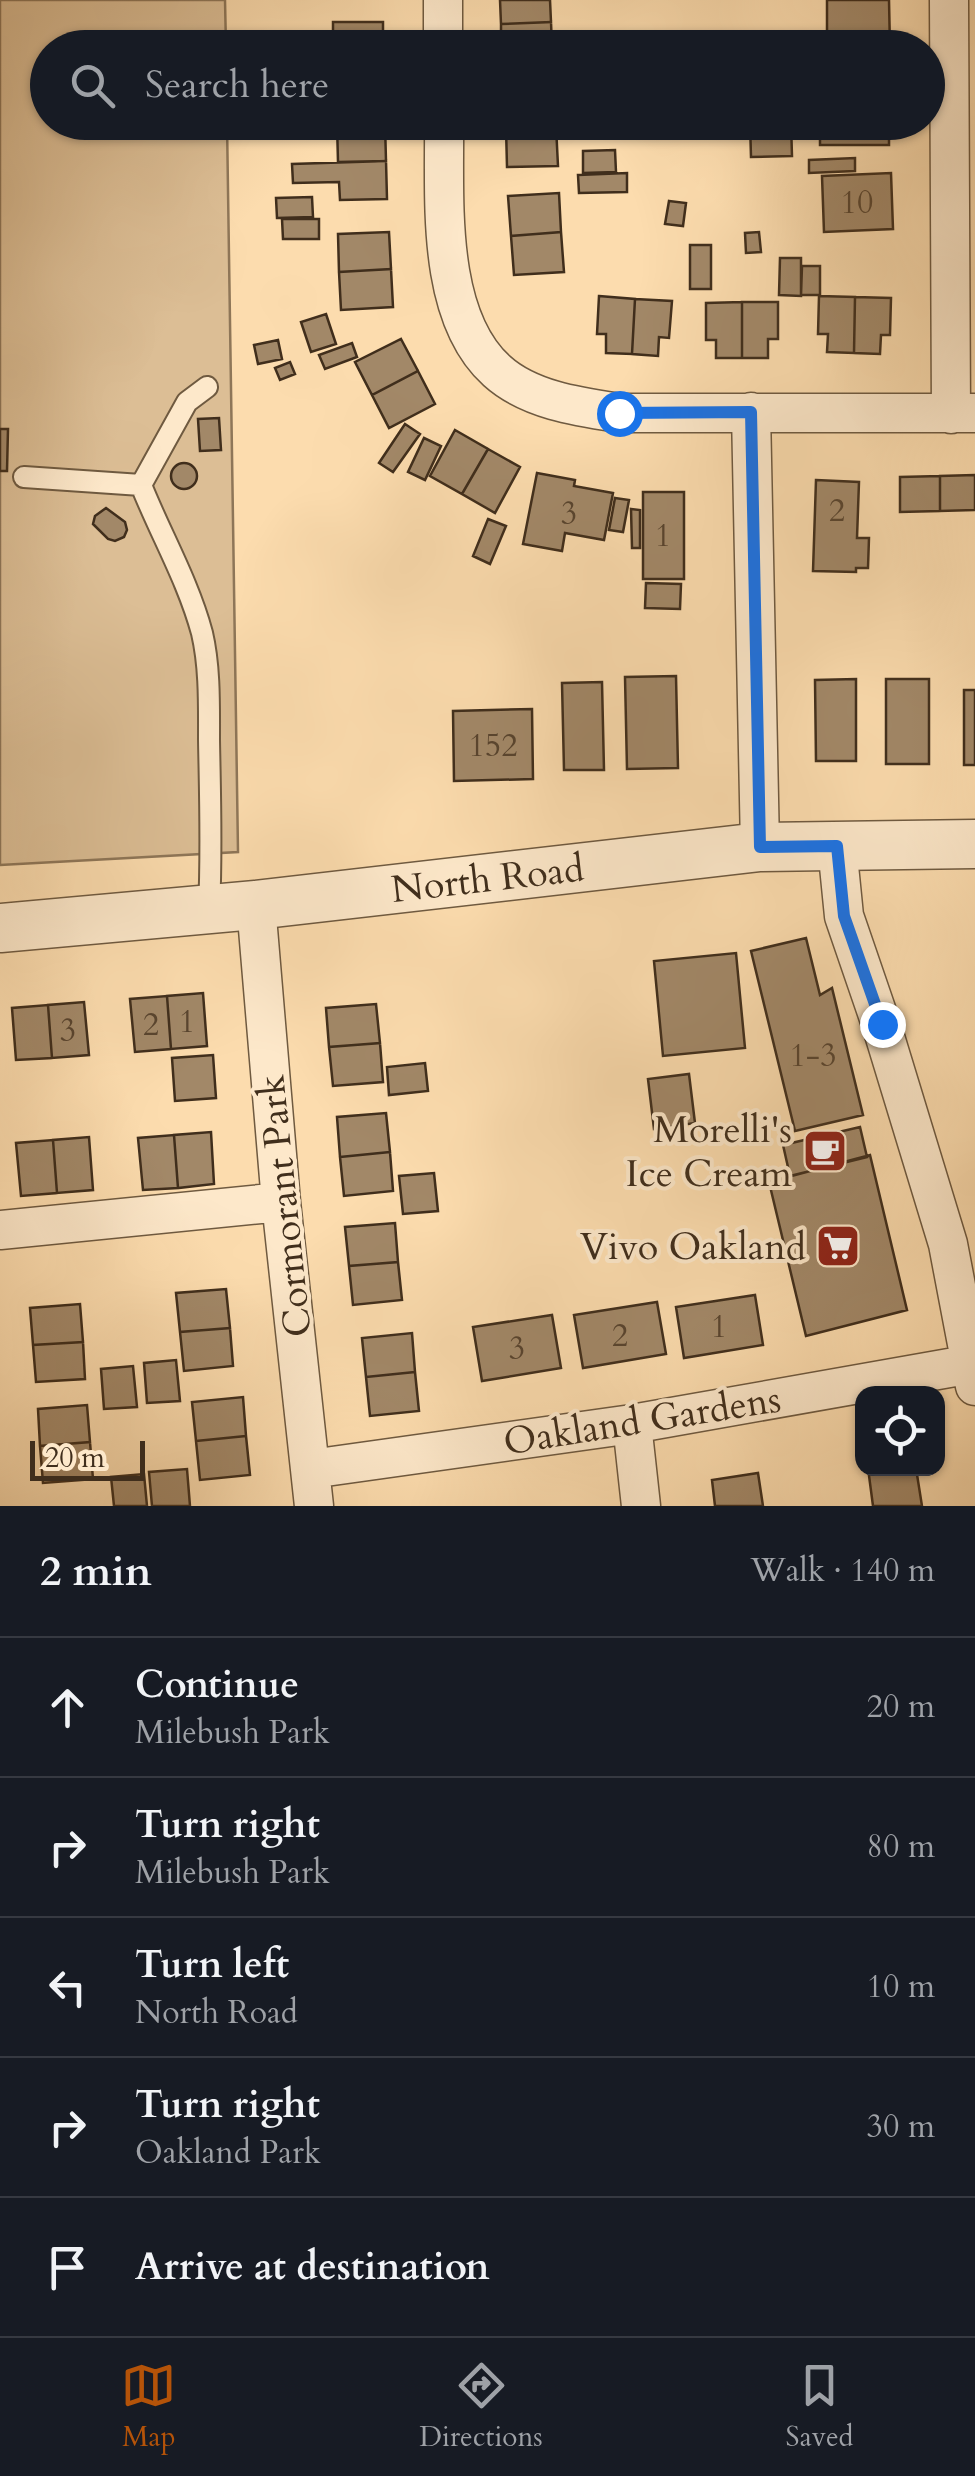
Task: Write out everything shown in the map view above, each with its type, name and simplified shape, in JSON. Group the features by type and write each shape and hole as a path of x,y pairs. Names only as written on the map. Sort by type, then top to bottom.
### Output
{"street":[{"path":"442,0 443,30"},
{"path":"445,140 448,254 455,296 470,335 498,372 534,392 577,406 619,413 963,414 948,0"},
{"path":"751,412 760,847"},
{"name":"North Road","path":"0,928 256,906 760,847 975,844"},
{"path":"837,846 844,916 882,1024 948,1244 974,1375"},
{"name":"Cormorant Park","path":"256,906 281,1202 313,1487"},
{"path":"0,1230 281,1202"},
{"name":"Oakland Gardens","path":"313,1487 632,1424 974,1375"},
{"path":"632,1424 641,1506"}],"lane":[{"path":"141,485 187,402 207,387"},
{"path":"24,478 141,485"},
{"path":"141,485 162,539 188,587 203,639 209,705 209,908"}],"shaded area":[{"path":"0,0 225,0 226,30 30,30 30,140 227,140 238,852 0,865"}],"building":[{"path":"500,0 550,0 551,22 501,24"},
{"path":"827,0 889,0 890,30 827,30"},
{"path":"333,22 383,22 383,30 333,30"},
{"path":"551,22 551,30 501,30 501,24"},
{"path":"337,140 385,140 386,161 338,162"},
{"path":"506,140 557,140 558,166 507,167"},
{"path":"751,140 792,140 792,156 751,157"},
{"path":"820,140 889,140 889,145 820,145"},
{"path":"615,150 616,172 583,173 583,151"},
{"path":"855,158 855,171 809,173 809,160"},
{"path":"386,161 387,199 340,200 339,182 293,183 292,164"},
{"path":"627,173 627,192 579,193 578,175"},
{"path":"891,173 893,229 824,232 822,176"},
{"path":"559,193 561,232 511,236 508,196"},
{"path":"312,197 313,217 277,218 276,198"},
{"path":"669,201 686,203 683,226 665,224"},
{"path":"282,219 319,219 319,239 283,239"},
{"path":"389,232 391,269 339,272 338,234"},
{"path":"561,232 564,272 514,275 511,236"},
{"path":"759,232 761,252 746,253 745,233"},
{"path":"690,245 711,245 711,289 690,289"},
{"path":"780,258 801,258 801,296 779,295"},
{"path":"802,266 820,266 820,295 801,295"},
{"path":"391,269 393,307 341,310 339,272"},
{"path":"599,296 635,299 632,354 606,353 606,334 597,334"},
{"path":"819,296 855,297 854,353 827,352 828,334 818,334"},
{"path":"855,297 891,298 890,335 881,335 880,354 854,353"},
{"path":"635,299 672,301 669,338 659,337 658,356 632,354"},
{"path":"742,302 778,302 778,339 768,339 768,358 742,358"},
{"path":"742,302 742,358 716,358 716,340 706,340 706,303"},
{"path":"326,314 336,344 311,352 301,322"},
{"path":"401,339 418,371 372,395 355,362"},
{"path":"278,340 282,359 258,364 254,345"},
{"path":"352,343 357,357 325,369 319,355"},
{"path":"290,362 295,374 280,380 275,368"},
{"path":"418,371 435,404 389,428 372,395"},
{"path":"219,418 221,450 200,451 198,419"},
{"path":"405,424 420,434 393,472 379,463"},
{"path":"0,429 8,429 7,471 0,471"},
{"path":"455,430 488,449 462,494 430,476"},
{"path":"424,438 441,446 425,480 408,472"},
{"path":"488,449 520,467 495,513 462,494"},
{"path":"184,463 194,466 194,486 184,489 174,486 171,476 174,466"},
{"path":"537,473 575,480 574,486 613,493 604,540 565,533 562,551 523,544"},
{"path":"975,475 975,510 940,511 940,476"},
{"path":"940,476 940,511 900,512 900,477"},
{"path":"816,480 859,482 857,538 869,538 868,568 856,568 856,572 813,571"},
{"path":"643,492 684,492 684,579 643,579"},
{"path":"615,498 629,500 623,532 609,530"},
{"path":"106,508 125,522 124,537 115,541 93,524 95,516"},
{"path":"631,509 640,510 640,548 632,548"},
{"path":"488,519 506,526 490,564 473,556"},
{"path":"646,583 681,584 680,609 645,608"},
{"path":"676,676 678,768 627,769 625,677"},
{"path":"856,679 856,761 816,761 815,680"},
{"path":"886,679 929,679 929,764 886,764"},
{"path":"602,682 604,770 564,770 562,683"},
{"path":"964,690 975,690 975,765 964,765"},
{"path":"532,709 533,779 454,781 453,711"},
{"path":"806,938 820,995 832,988 863,1115 795,1131 751,951"},
{"path":"736,953 745,1048 663,1056 654,961"},
{"path":"203,993 207,1046 171,1049 167,996"},
{"path":"167,996 171,1049 135,1052 130,999"},
{"path":"84,1002 89,1055 52,1058 48,1005"},
{"path":"376,1004 380,1043 329,1047 326,1008"},
{"path":"48,1005 52,1058 16,1060 12,1008"},
{"path":"380,1043 383,1082 333,1086 329,1047"},
{"path":"213,1055 216,1098 175,1101 172,1058"},
{"path":"425,1063 428,1091 389,1095 387,1067"},
{"path":"689,1074 695,1123 654,1129 648,1079"},
{"path":"386,1113 390,1152 340,1157 337,1117"},
{"name":"Morelli's Ice Cream","path":"860,1127 867,1157 790,1176 783,1145"},
{"path":"211,1132 214,1184 178,1188 174,1135"},
{"path":"174,1135 178,1188 143,1190 138,1138"},
{"path":"89,1137 93,1190 57,1193 53,1140"},
{"path":"53,1140 57,1193 21,1196 16,1143"},
{"path":"390,1152 393,1191 344,1196 340,1157"},
{"name":"Vivo Oakland","path":"870,1155 907,1310 806,1336 769,1182"},
{"path":"434,1173 438,1211 403,1214 399,1176"},
{"path":"395,1223 398,1262 349,1266 345,1227"},
{"path":"398,1262 402,1300 353,1305 349,1266"},
{"path":"226,1289 230,1328 180,1332 176,1293"},
{"path":"755,1295 763,1345 684,1358 676,1307"},
{"path":"657,1302 666,1354 583,1368 574,1315"},
{"path":"80,1304 83,1342 33,1345 30,1308"},
{"path":"552,1315 561,1368 482,1381 473,1327"},
{"path":"230,1328 233,1366 184,1371 180,1332"},
{"path":"412,1333 415,1372 366,1377 362,1338"},
{"path":"83,1342 85,1379 36,1382 33,1345"},
{"path":"176,1360 180,1401 147,1403 144,1363"},
{"path":"133,1366 137,1407 104,1409 101,1369"},
{"path":"415,1372 419,1411 370,1416 366,1377"},
{"path":"243,1397 246,1436 196,1441 192,1402"},
{"path":"87,1405 90,1442 40,1446 38,1409"},
{"path":"246,1436 250,1475 200,1480 196,1441"},
{"path":"90,1442 93,1479 43,1483 40,1446"},
{"path":"187,1469 190,1506 152,1506 149,1472"},
{"path":"758,1473 763,1506 715,1506 712,1480"},
{"path":"144,1474 147,1506 114,1506 111,1477"},
{"path":"869,1476 917,1476 922,1506 873,1506"}],"place":[{"name":"Morelli's Ice Cream","path":"825,1151"},
{"name":"Vivo Oakland","path":"838,1246"}],"route":[{"path":"619,413 751,412 760,847 837,846 848,933 882,1024"}]}
